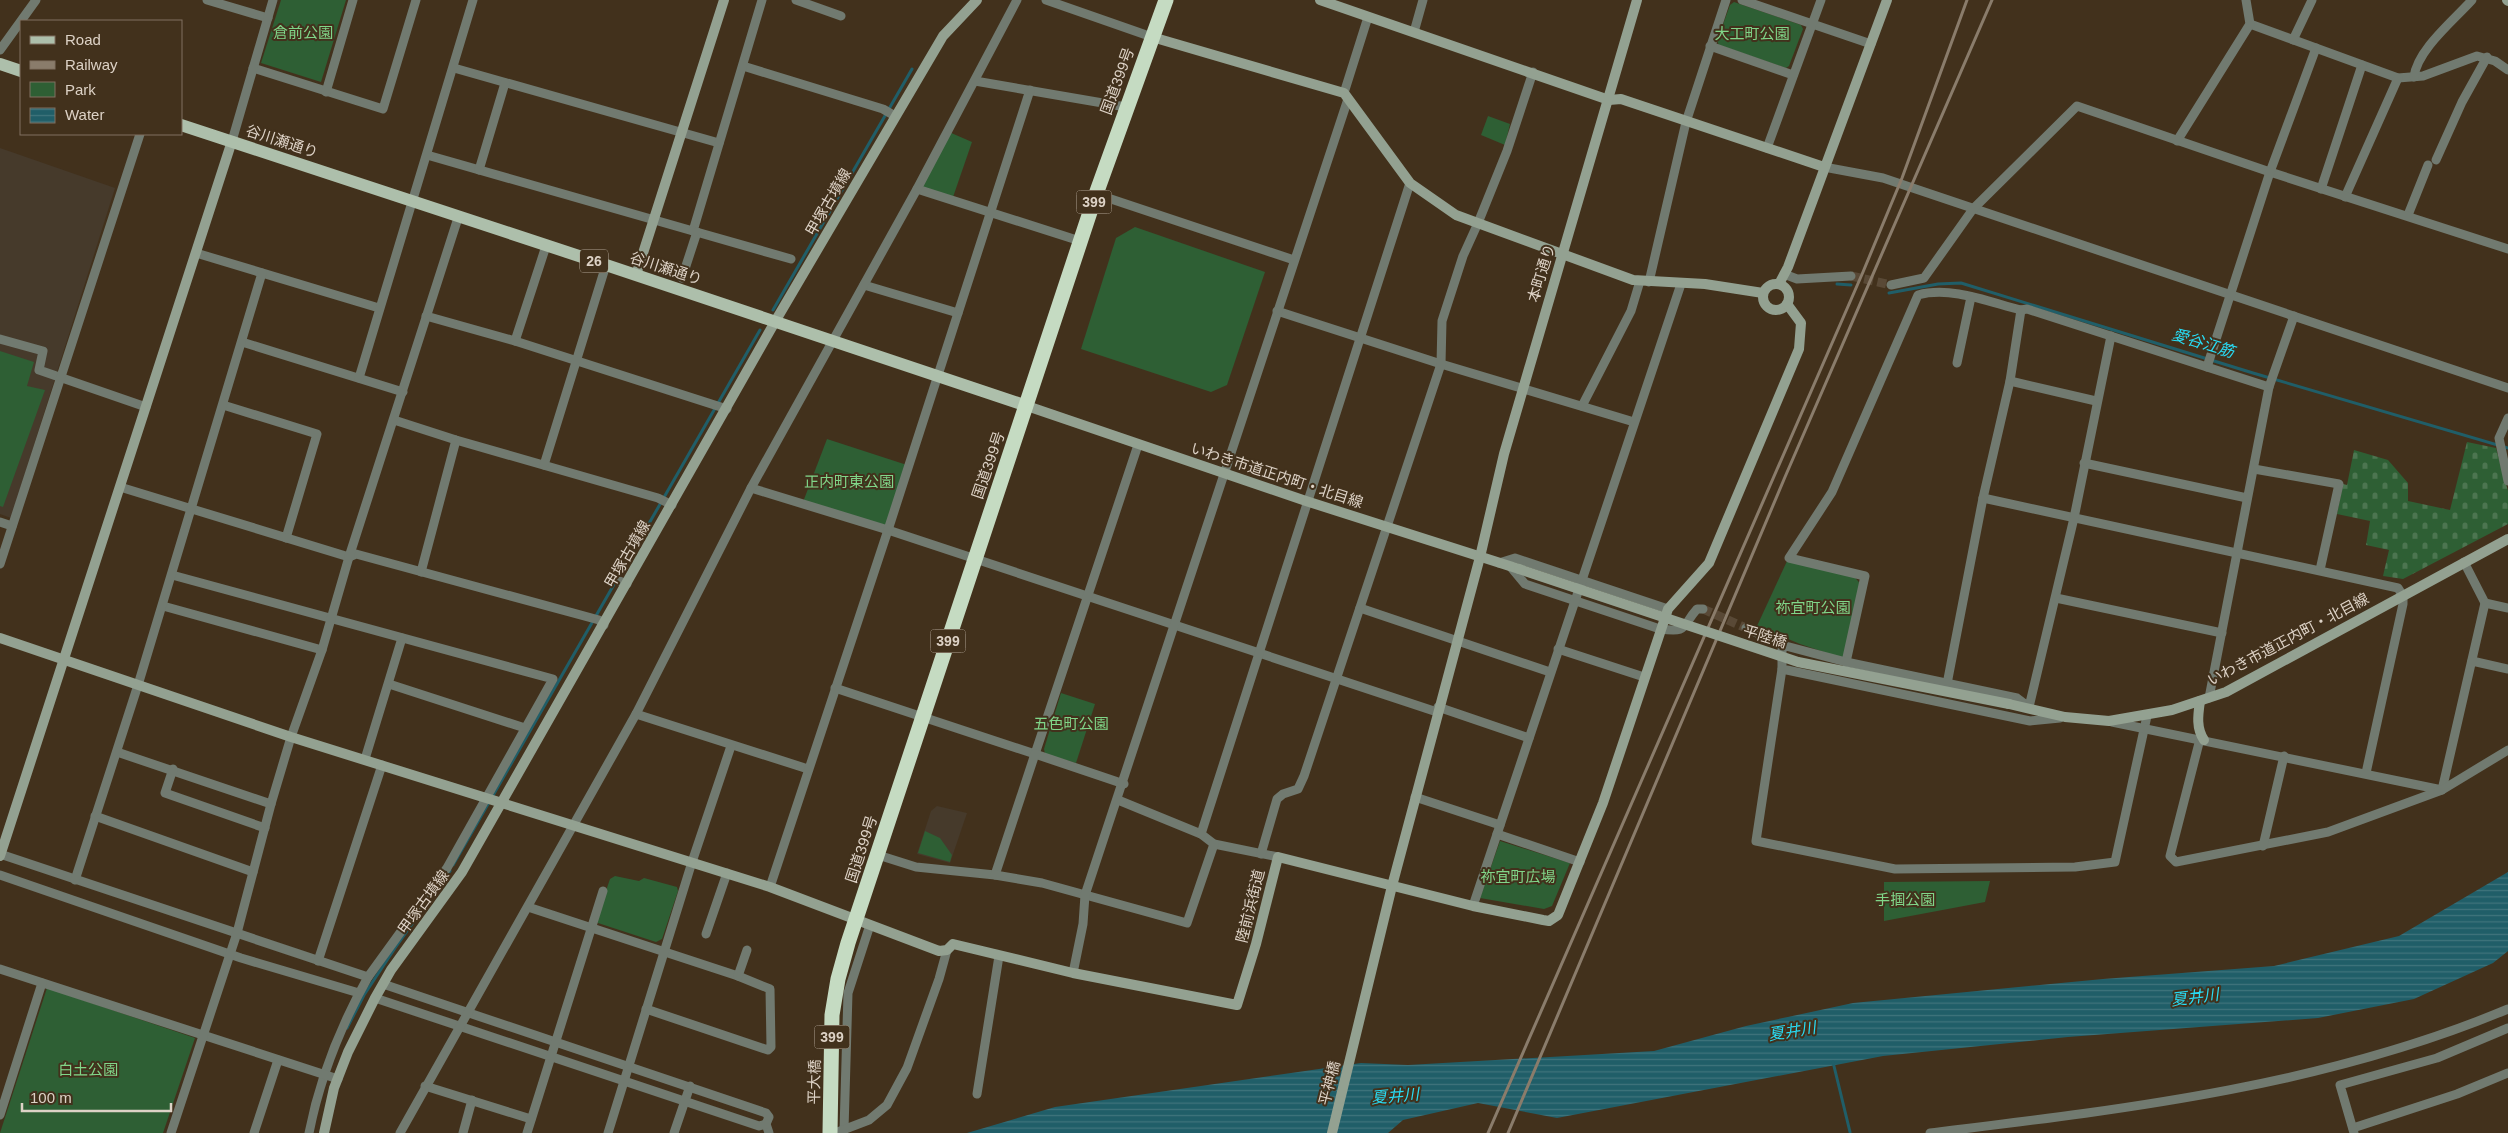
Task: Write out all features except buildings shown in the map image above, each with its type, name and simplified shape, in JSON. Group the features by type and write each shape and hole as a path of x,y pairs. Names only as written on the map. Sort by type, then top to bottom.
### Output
{"highway":[{"name":"国道399号","path":"848,942 863,922 878,855 975,559 1096,194 1166,0"},
{"name":"平大橋","path":"837,1132 832,1016 838,979 848,942"}],"main road":[{"path":"0,64 20,71"},
{"name":"谷川瀬通り","path":"182,124 458,218 776,320 1027,406"}],"street":[{"path":"22,20 36,0"},
{"path":"207,0 268,18"},
{"path":"273,0 232,141 0,855 368,977"},
{"path":"326,92 353,0"},
{"path":"253,68 383,109 416,0"},
{"path":"359,378 474,0"},
{"path":"636,275 724,0"},
{"path":"682,278 719,143 762,0"},
{"path":"796,0 841,16"},
{"name":"甲塚古墳線","path":"319,1124 330,1076 383,984 446,896 467,863 492,801 599,621 627,584 720,407 776,320 943,36 977,0"},
{"path":"400,1133 636,714 751,488 831,340 917,189 1017,0"},
{"path":"1046,0 1152,36 1346,96 1410,183 1445,209 1478,224 1620,276 1644,281 1705,284 1763,293"},
{"path":"1320,0 1609,100 1618,98 1824,167 1883,178 2508,388"},
{"path":"1414,32 1423,0"},
{"name":"本町通り","path":"1480,557 1504,454 1637,0"},
{"path":"1582,406 1631,311 1644,281 1686,122 1726,0"},
{"path":"1742,0 1871,44"},
{"path":"1767,148 1820,0"},
{"path":"1781,279 1887,0"},
{"path":"2177,141 2250,24 2246,0"},
{"path":"2293,40 2312,0"},
{"path":"2414,77 2415,68 2422,56 2472,0"},
{"path":"1073,973 1084,924 1085,895 1124,784 1294,260 1346,96 1368,17"},
{"path":"0,50 20,22"},
{"path":"2250,24 2398,78 2430,74 2477,56 2487,57 2508,70"},
{"path":"1710,46 1793,75"},
{"path":"2208,365 2270,172 2316,48"},
{"path":"2408,216 2432,162 2487,57"},
{"path":"2321,189 2362,65"},
{"path":"743,66 883,109 895,116"},
{"path":"454,68 719,143"},
{"path":"1261,854 1277,799 1283,794 1298,789 1304,776 1441,364 1442,321 1463,256 1507,151 1532,72"},
{"path":"2345,197 2398,78"},
{"path":"975,81 1126,107"},
{"path":"479,170 505,83"},
{"path":"770,887 1030,90"},
{"path":"1846,662 1865,576 1789,558 1832,492 1918,295 1927,285 1972,209 2077,106 2345,197 2508,248"},
{"path":"0,564 140,135"},
{"path":"427,155 655,218 791,260"},
{"path":"1202,834 1306,501 1410,183"},
{"path":"917,189 989,214 1080,241"},
{"path":"1096,194 1294,260"},
{"path":"171,1133 237,933 291,737 322,650 349,557 458,218"},
{"path":"515,341 546,246"},
{"path":"196,253 379,308"},
{"path":"544,466 606,265"},
{"path":"75,880 172,575 262,273"},
{"path":"1781,279 1788,291 1787,304 1780,309 1772,309 1763,301 1763,293 1768,286 1781,279 1851,276"},
{"path":"864,284 958,313"},
{"path":"1472,906 1681,284"},
{"path":"1891,285 1927,285 2021,310 2027,309 2269,385"},
{"path":"1957,363 1971,297"},
{"name":"陸前浜街道","path":"946,950 953,944 1073,973 1237,1006 1256,944 1278,857 1472,906 1549,921 1558,915 1603,803 1668,609 1709,563 1799,349 1801,323 1787,304"},
{"path":"1947,684 1983,498 2010,381 2021,310"},
{"path":"1277,311 1441,364 1634,422"},
{"path":"426,316 515,341 720,407"},
{"path":"2294,316 2269,385 2222,633 2198,719 2202,740 2170,856 2176,862 2328,832 2442,790 2508,750"},
{"path":"1746,628 1782,645 1846,662 2017,698 2029,707 2074,518 2096,401 2111,336"},
{"path":"0,339 43,351 39,370 146,407"},
{"path":"242,342 403,392"},
{"path":"2010,381 2096,401"},
{"path":"223,405 317,434 286,538"},
{"name":"いわき市道正内町・北目線","path":"1027,406 1306,501 1515,568"},
{"path":"2508,418 2499,438 2500,451 2508,481"},
{"path":"394,420 456,440 658,498 670,504"},
{"path":"421,572 456,440"},
{"path":"995,875 1138,445"},
{"path":"2084,462 2247,498"},
{"path":"2254,469 2339,484 2320,570"},
{"path":"120,486 349,557 356,554 599,621"},
{"path":"751,488 888,530 1258,653 1529,738"},
{"path":"1983,498 2398,588 2403,596 2366,773"},
{"path":"0,522 12,526"},
{"name":"いわき市道正内町・北目線","path":"2009,704 2029,707 2065,717 2109,721 2146,716 2226,692 2508,538"},
{"path":"1392,886 1437,710 1480,557"},
{"path":"1499,563 1515,558 1668,609"},
{"path":"2442,790 2485,603 2464,562"},
{"path":"1515,568 1525,584 1660,629 1679,632 1685,629 1697,609 1703,609"},
{"name":"平陸橋","path":"1515,568 1798,662 2009,704"},
{"path":"172,575 553,679 538,722 525,728 492,801 432,889 368,977 359,993 330,1076 319,1124 309,1133"},
{"path":"614,579 627,584"},
{"path":"2056,598 2222,633"},
{"path":"2485,603 2508,608"},
{"path":"162,606 322,650"},
{"path":"1360,608 1456,642 1550,672"},
{"path":"0,638 291,737 770,887 939,951 946,950 939,979 907,1068 888,1105 869,1120 835,1133"},
{"path":"365,759 402,638"},
{"path":"1782,645 1782,668 1756,841 1896,869 2075,867 2115,862 2146,716"},
{"path":"1558,649 1644,677"},
{"path":"2472,661 2508,669"},
{"path":"1782,668 2030,721 2065,717"},
{"path":"389,684 525,728"},
{"path":"835,688 1124,784"},
{"path":"636,714 808,769"},
{"path":"2109,721 2442,790"},
{"path":"608,1133 692,862 732,746"},
{"path":"117,752 271,804"},
{"path":"2263,846 2284,756"},
{"path":"318,961 382,765"},
{"path":"172,769 165,793 265,828"},
{"path":"1415,797 1580,862"},
{"path":"1118,800 1202,834 1214,844 1278,857"},
{"path":"95,816 253,872"},
{"path":"878,855 916,867 995,875 1042,883 1187,923 1214,844"},
{"path":"454,856 467,863"},
{"path":"706,934 727,874"},
{"path":"0,875 229,954 359,993"},
{"name":"平神橋","path":"1332,1133 1392,886"},
{"path":"432,889 446,896"},
{"path":"527,1133 602,891"},
{"path":"528,907 738,976 770,989 771,1047 768,1050 646,1009"},
{"path":"837,1132 848,993 863,922"},
{"path":"401,930 414,940"},
{"path":"738,976 746,950"},
{"path":"977,1094 999,956"},
{"path":"0,969 330,1076"},
{"path":"0,1115 42,983"},
{"path":"375,998 460,1028 768,1129 769,1117 766,1113 383,984"},
{"path":"1930,1133 2072,1116 2238,1089 2323,1071 2390,1053 2508,1009"},
{"path":"2508,1028 2437,1058 2340,1086 2353,1130 2457,1094 2508,1073"},
{"path":"254,1133 278,1060"},
{"path":"425,1086 531,1119"},
{"path":"674,1133 690,1086"},
{"path":"463,1133 472,1100"}],"shaded area":[{"path":"0,148 115,188 11,518 0,514"},
{"path":"937,806 967,813 950,863 917,854 931,811"}],"green space":[{"name":"倉前公園","path":"281,0 346,0 321,82 261,63"},
{"name":"大工町公園","path":"1734,2 1801,25 1803,29 1789,66 1786,68 1719,45 1717,41 1730,5"},
{"path":"1488,116 1510,124 1505,145 1481,135"},
{"path":"949,132 972,142 952,200 918,189"},
{"path":"1135,227 1265,272 1227,385 1211,392 1081,349 1116,238"},
{"path":"0,351 34,362 27,386 45,390 3,507 0,506"},
{"name":"正内町東公園","path":"827,439 907,465 888,529 803,502"},
{"path":"2467,442 2496,448 2508,491 2508,524 2403,579 2383,576 2389,550 2366,545 2370,521 2337,514 2343,484 2347,485 2354,450 2388,460 2408,483 2408,501 2450,510"},
{"name":"祢宜町公園","path":"1788,559 1853,575 1862,586 1845,659 1800,644 1757,626"},
{"name":"五色町公園","path":"1061,693 1095,704 1076,763 1045,754 1044,749"},
{"path":"925,831 940,838 952,855 950,862 918,853"},
{"name":"祢宜町広場","path":"1500,841 1570,863 1552,906 1544,909 1480,898"},
{"path":"615,876 639,881 644,878 677,887 678,891 662,939 656,942 598,923 596,920 610,879"},
{"name":"手掴公園","path":"1990,881 1985,902 1884,921 1884,882"},
{"name":"白土公園","path":"47,988 195,1038 163,1133 0,1133"}],"water":[{"name":"夏井川","path":"2508,872 2508,951 2493,963 2414,999 2318,1018 2068,1037 1883,1056 1557,1118 1478,1103 1403,1120 1388,1133 967,1133 1055,1107 1361,1063 1408,1065 1654,1051 1746,1026 1853,1003 2103,979 2274,966 2399,936"}],"waterway":[{"path":"773,310 912,69"},
{"name":"愛谷江筋","path":"1889,293 1938,284 1961,283 2253,373 2508,448"},
{"path":"1837,284 1851,285"},
{"path":"453,865 760,330"},
{"path":"347,1028 364,995 450,871"},
{"path":"1833,1062 1850,1132"}],"tunnel":[{"path":"1851,276 1891,285"},
{"path":"1703,609 1746,628"}],"railway":[{"path":"1488,1133 1863,272 1902,178 1967,0"},
{"path":"1508,1133 1785,477 1992,0"}]}
